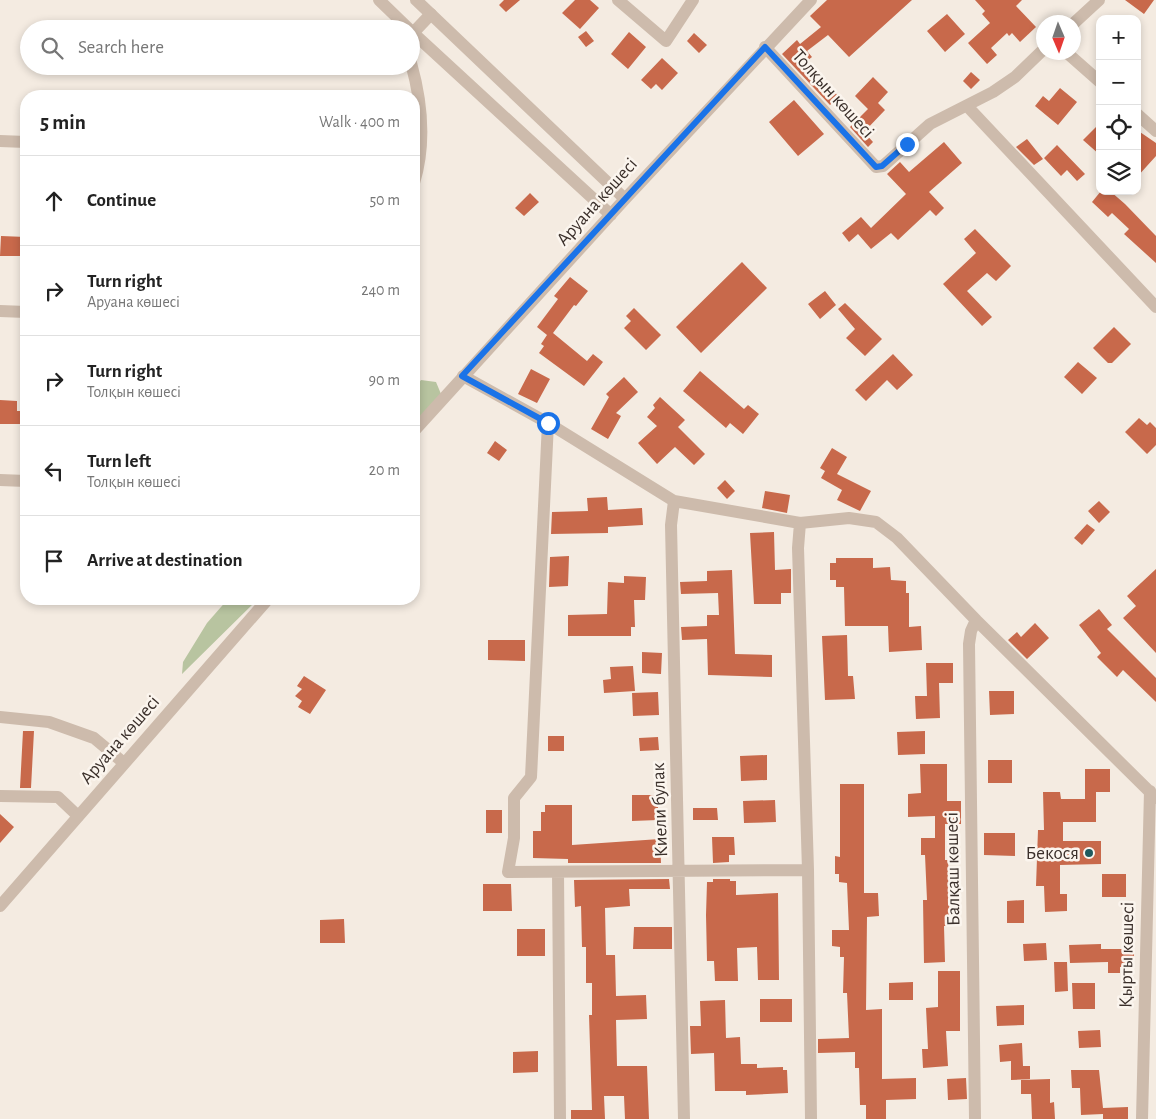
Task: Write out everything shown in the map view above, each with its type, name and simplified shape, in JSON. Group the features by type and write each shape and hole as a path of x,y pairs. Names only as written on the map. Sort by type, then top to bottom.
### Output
{"street":[{"path":"379,0 398,20"},
{"path":"416,0 625,199"},
{"path":"618,0 666,40 693,0"},
{"name":"Аруана көшесі","path":"420,425 462,376 765,47 812,0"},
{"path":"1081,17 1099,0"},
{"path":"420,24 431,14"},
{"path":"420,41 611,215"},
{"name":"Толқын көшесі","path":"765,47 876,167 882,166 930,124 952,112 968,107 1016,77 1036,57"},
{"path":"1075,60 1096,78"},
{"path":"414,75 418,90"},
{"path":"420,95 420,115"},
{"path":"968,107 1156,307"},
{"path":"1141,118 1156,131"},
{"path":"0,141 20,142"},
{"path":"0,311 20,312"},
{"path":"462,376 548,423 674,501 800,523 849,518 876,522 897,538 976,620 1153,795"},
{"path":"548,423 531,777 514,798 514,838 508,872 808,870"},
{"path":"0,480 20,481"},
{"name":"Киели булак","path":"674,501 671,525 684,1119"},
{"path":"800,523 798,548 808,870 811,1119"},
{"name":"Аруана көшесі","path":"0,906 263,605"},
{"name":"Балқаш көшесі","path":"975,1119 969,644 971,630 976,620"},
{"path":"0,716 49,722 94,738 124,763"},
{"name":"Қырты көшесі","path":"1142,1119 1153,795"},
{"path":"0,796 58,797 78,816"},
{"path":"558,872 560,1119"}],"green space":[{"path":"420,381 436,382 441,394 420,417"},
{"path":"223,605 252,605 182,674 183,662 207,623"}],"building":[{"path":"504,0 520,0 506,12 499,5"},
{"path":"575,0 590,0 599,8 580,29 562,13"},
{"path":"827,0 912,0 849,57 828,35 807,51 812,57 803,64 828,93 832,89 839,97 830,105 782,54 797,40 800,44 821,27 810,16"},
{"path":"975,0 1022,0 1016,6 1036,27 1020,42 1012,33 1009,36 1007,33 991,48 997,55 987,64 968,43 990,23 982,14 985,11"},
{"path":"1125,0 1154,0 1144,14"},
{"path":"947,14 965,34 945,52 927,31"},
{"path":"586,31 594,41 586,47 578,37"},
{"path":"629,32 646,47 628,69 611,54"},
{"path":"694,33 707,45 699,53 687,41"},
{"path":"662,58 678,73 662,90 656,84 651,89 641,80"},
{"path":"971,72 980,80 971,89 963,81"},
{"path":"873,77 888,92 878,103 885,110 864,132 873,142 868,147 850,127 868,109 855,96"},
{"path":"1060,88 1077,102 1058,125 1035,106 1043,96 1049,101"},
{"path":"794,100 824,134 798,156 769,122"},
{"path":"1096,127 1096,151 1083,140"},
{"path":"1141,133 1156,143 1156,156 1141,173"},
{"path":"1027,139 1043,159 1034,165 1016,147"},
{"path":"944,142 962,163 929,192 944,208 936,216 930,210 898,240 891,233 871,249 858,234 849,242 842,233 861,217 871,228 906,194 887,174 900,162 909,172"},
{"path":"1057,145 1085,174 1077,181 1067,170 1061,176 1044,158"},
{"path":"530,193 539,202 524,216 515,208"},
{"path":"1098,195 1115,195 1125,204 1156,236 1156,263 1124,234 1129,229 1112,213 1108,217 1092,202"},
{"path":"975,229 1011,266 996,281 987,273 967,291 992,317 982,326 943,284 976,253 964,239"},
{"path":"1,236 20,237 20,256 0,256"},
{"path":"742,262 767,288 701,353 676,327"},
{"path":"570,277 588,291 576,306 574,305 553,333 587,361 593,354 603,362 584,386 539,353 544,346 541,344 547,335 537,327 558,299 554,296"},
{"path":"825,291 836,305 820,319 808,304"},
{"path":"845,303 882,339 865,356 846,338 855,329 838,309"},
{"path":"634,308 661,335 646,350 624,328 631,321 626,316"},
{"path":"1114,327 1131,344 1112,363 1108,363 1093,348"},
{"path":"893,354 913,375 897,390 887,380 866,401 855,390"},
{"path":"1078,362 1097,378 1082,394 1064,377"},
{"path":"531,369 550,379 537,403 518,394"},
{"path":"700,371 744,409 748,405 759,414 743,434 730,423 726,428 683,391"},
{"path":"624,377 638,392 616,413 621,416 608,439 591,429 609,397 606,394"},
{"path":"660,397 685,420 678,427 705,454 694,465 675,447 657,464 638,443 657,426 647,417 655,408 653,405"},
{"path":"0,400 17,401 17,411 20,411 20,424 0,424"},
{"path":"1139,418 1147,425 1150,422 1156,428 1156,445 1147,454 1125,432"},
{"path":"495,441 507,450 499,461 487,453"},
{"path":"832,448 847,457 837,474 871,491 860,511 837,500 842,490 821,478 825,471 820,468"},
{"path":"725,480 735,491 727,499 717,488"},
{"path":"765,491 790,495 787,513 762,508"},
{"path":"607,497 608,510 642,508 643,525 608,527 608,533 551,534 552,512 588,511 587,498"},
{"path":"1099,501 1110,512 1099,523 1088,511"},
{"path":"1087,524 1095,530 1082,545 1074,538"},
{"path":"774,532 775,570 791,569 791,593 781,593 781,604 754,604 750,533"},
{"path":"569,556 568,586 549,587 550,557"},
{"path":"836,558 873,558 873,568 890,567 891,580 906,581 906,593 909,593 909,627 921,626 922,650 889,652 888,626 845,626 844,587 836,587 836,580 830,580 830,563 836,563"},
{"path":"1156,569 1156,653 1123,618 1136,606 1127,596"},
{"path":"732,570 735,654 772,655 772,677 708,675 707,639 682,640 681,627 707,626 707,615 719,615 718,593 681,594 680,582 707,581 707,571"},
{"path":"624,576 646,577 645,600 634,600 635,627 631,627 631,636 568,636 568,615 607,614 608,582 624,583"},
{"path":"1099,609 1112,625 1107,629 1156,678 1156,702 1123,670 1117,677 1097,657 1101,653 1079,625"},
{"path":"1035,623 1049,638 1027,659 1008,640 1017,632 1021,637"},
{"path":"847,635 848,676 853,676 855,699 825,700 822,636"},
{"path":"488,640 525,640 525,661 488,660"},
{"path":"642,652 662,653 661,674 642,673"},
{"path":"926,663 953,663 953,683 939,683 940,718 916,719 915,696 927,696"},
{"path":"633,666 635,691 604,693 603,680 611,679 610,667"},
{"path":"304,676 326,690 310,714 298,707 302,701 295,696 302,689 297,686"},
{"path":"989,691 1014,691 1014,714 990,715"},
{"path":"658,692 659,715 633,716 632,693"},
{"path":"23,731 34,731 31,788 20,788"},
{"path":"925,731 925,754 898,755 897,732"},
{"path":"548,736 564,736 564,751 548,751"},
{"path":"658,737 659,750 640,751 639,738"},
{"path":"767,755 767,780 741,781 740,756"},
{"path":"988,760 1012,760 1012,783 988,783"},
{"path":"920,764 947,764 947,801 961,801 961,824 945,824 945,860 948,860 950,892 949,926 944,926 945,962 924,963 923,900 927,900 925,855 921,855 921,838 935,838 935,816 908,817 908,794 921,793"},
{"path":"1085,769 1110,769 1110,792 1096,792 1096,822 1063,822 1063,841 1101,841 1101,864 1060,865 1060,894 1067,894 1067,911 1045,912 1044,886 1036,886 1038,830 1044,830 1043,792 1060,792 1061,799 1085,799"},
{"path":"840,784 864,784 864,893 878,893 879,916 867,917 866,1010 882,1009 882,1079 916,1078 916,1099 886,1100 886,1119 866,1119 866,1105 860,1105 859,1068 855,1068 855,1052 818,1053 818,1039 849,1038 847,993 843,993 844,957 840,957 840,947 832,946 832,930 849,930 847,883 839,882 839,874 835,874 835,856 840,857"},
{"path":"632,795 658,795 658,820 632,821"},
{"path":"775,800 776,822 744,823 743,801"},
{"path":"545,805 572,805 572,845 660,839 661,863 568,863 568,859 533,858 533,831 541,831 541,812 545,812"},
{"path":"693,808 717,808 718,820 693,820"},
{"path":"486,810 502,810 502,833 486,833"},
{"path":"0,814 14,827 0,843"},
{"path":"984,833 1015,833 1015,856 984,855"},
{"path":"712,837 734,837 735,855 729,855 729,862 713,863"},
{"path":"1102,874 1126,874 1126,897 1102,897"},
{"path":"669,879 670,889 629,889 630,906 605,908 606,955 615,955 616,996 646,995 647,1019 616,1020 617,1066 647,1066 649,1119 625,1119 624,1096 604,1096 605,1119 571,1119 571,1110 592,1110 589,1015 592,1015 592,983 586,983 586,947 582,947 581,906 575,907 574,880"},
{"path":"713,879 736,881 736,895 778,893 779,980 758,980 757,947 737,948 738,981 715,981 714,961 707,961 706,915 707,882 713,882"},
{"path":"483,884 511,884 512,911 483,911"},
{"path":"1024,900 1024,923 1007,923 1007,901"},
{"path":"344,919 345,943 320,943 320,920"},
{"path":"634,927 672,927 672,949 633,949"},
{"path":"517,929 545,929 545,956 517,956"},
{"path":"1046,943 1047,960 1024,961 1023,944"},
{"path":"1101,944 1101,949 1134,949 1134,967 1120,967 1120,973 1108,973 1108,962 1070,963 1069,945"},
{"path":"1054,962 1067,962 1068,991 1055,992"},
{"path":"938,971 960,971 960,1031 946,1031 948,1066 923,1068 922,1049 928,1049 926,1008 938,1007"},
{"path":"913,982 913,1000 889,1000 889,983"},
{"path":"1072,983 1095,983 1095,1009 1073,1009"},
{"path":"760,999 792,999 792,1022 760,1022"},
{"path":"725,1000 726,1038 740,1037 741,1064 757,1064 757,1068 783,1067 783,1070 787,1070 788,1093 746,1095 746,1091 715,1091 714,1053 691,1054 690,1026 701,1026 700,1001"},
{"path":"1024,1005 1024,1025 997,1026 996,1006"},
{"path":"1100,1030 1101,1047 1079,1048 1078,1031"},
{"path":"1022,1043 1023,1066 1030,1066 1030,1079 1011,1080 1011,1061 1000,1062 999,1045"},
{"path":"538,1051 538,1072 513,1073 513,1052"},
{"path":"1071,1070 1099,1070 1103,1108 1128,1107 1128,1119 1103,1119 1103,1114 1081,1115 1080,1088 1072,1088"},
{"path":"966,1078 967,1099 948,1100 947,1079"},
{"path":"1050,1079 1050,1103 1054,1102 1055,1119 1032,1119 1031,1094 1021,1094 1021,1080"}],"place":[{"name":"Бекося","path":"1089,853"}],"route":[{"path":"548,423 462,376 765,47 870,163 876,167 882,166 907,144"}]}
